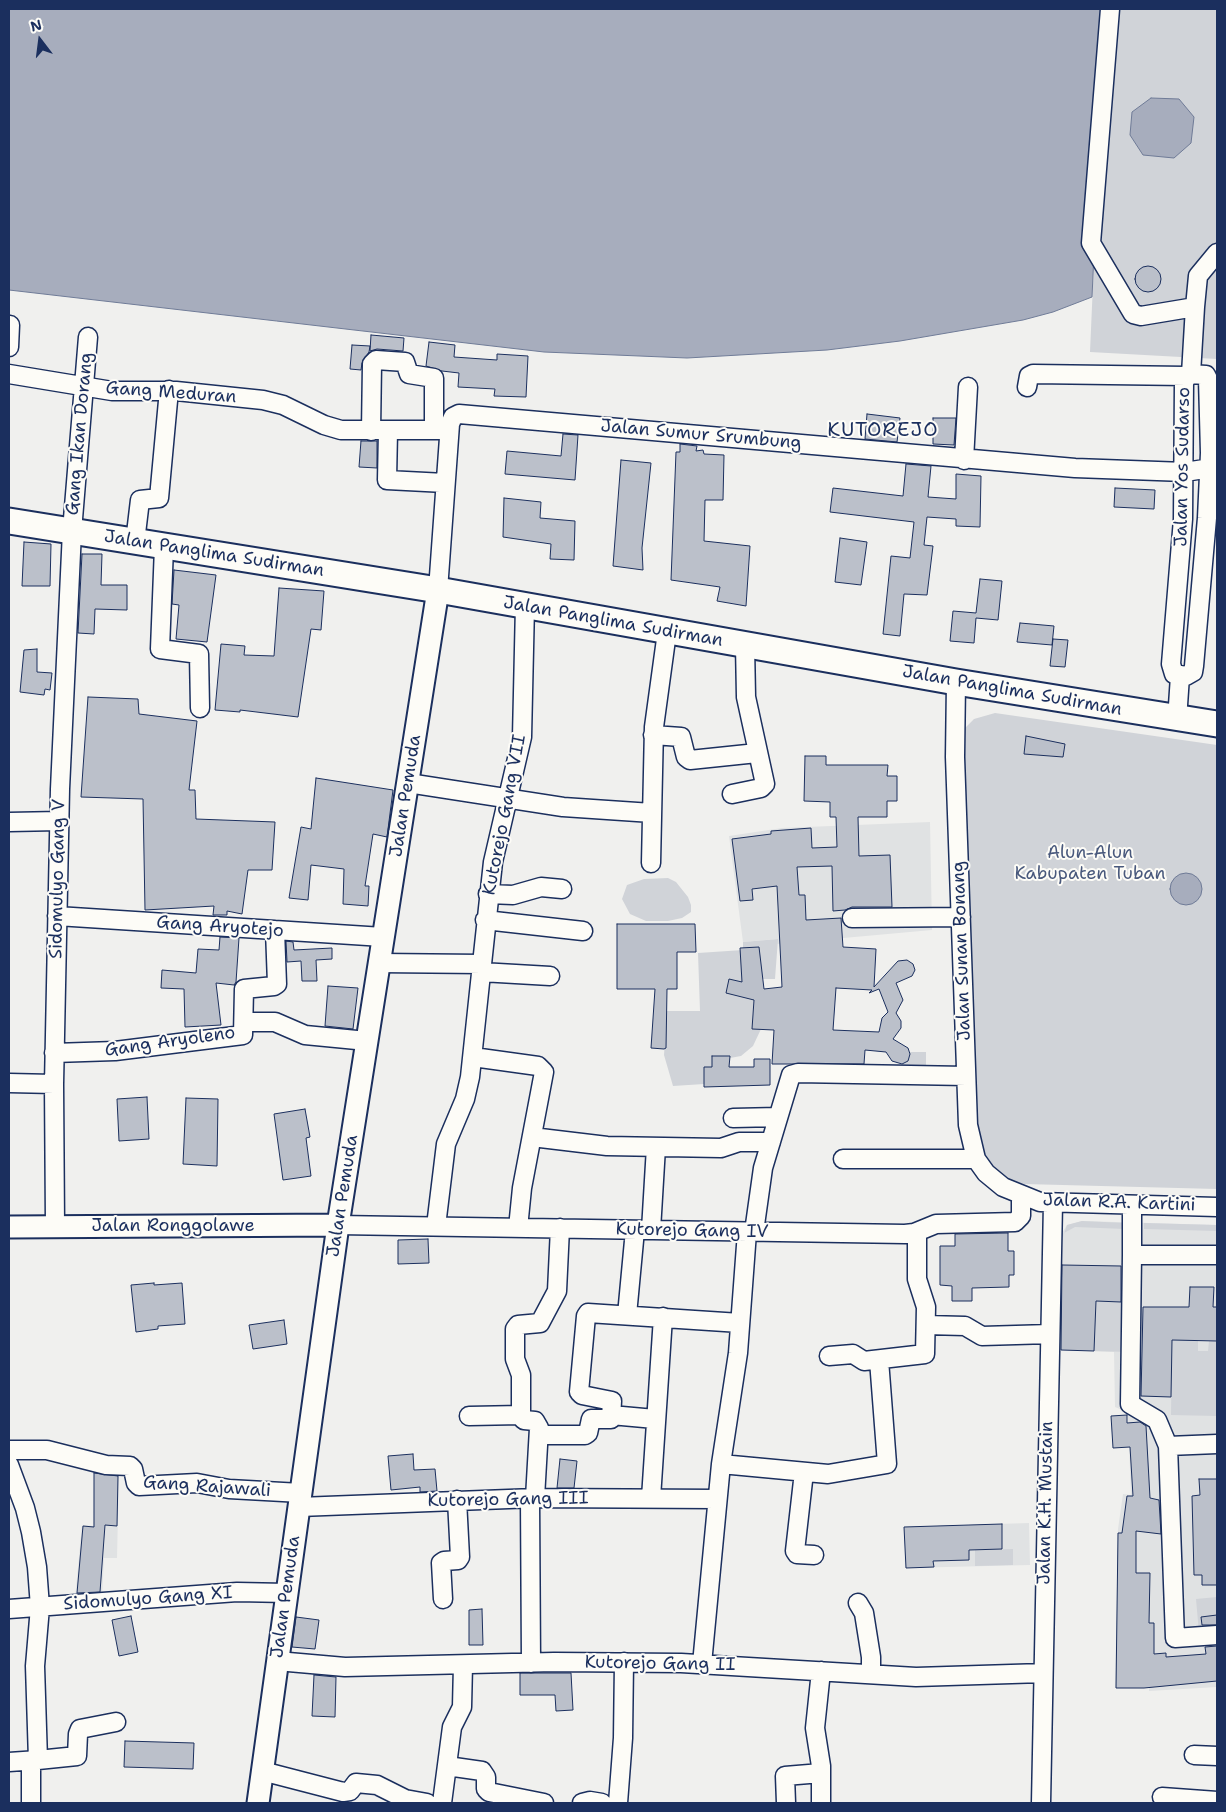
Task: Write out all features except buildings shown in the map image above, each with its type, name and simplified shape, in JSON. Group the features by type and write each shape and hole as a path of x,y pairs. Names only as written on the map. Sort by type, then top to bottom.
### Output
{"highway":[{"name":"Jalan Panglima Sudirman","path":"9,521 438,590 745,646 1177,720 1217,724"}],"main road":[{"name":"Jalan Pemuda","path":"258,1803 338,1225 438,590"},
{"name":"Jalan Ronggolawe","path":"9,1227 338,1225"}],"street":[{"path":"1110,9 1092,246 1133,314 1141,316 1195,307"},
{"path":"1028,386 1029,376 1033,374 1200,374 1195,307 1198,276 1217,252"},
{"path":"9,347 10,325"},
{"name":"Gang Ikan Dorang","path":"72,532 88,337"},
{"path":"371,430 372,364 376,360 405,362 409,374 434,378 442,430 446,483 438,590"},
{"name":"Gang Meduran","path":"9,374 112,391 169,390 266,400 336,429 388,431 442,430"},
{"name":"Jalan Yos Sudarso","path":"1200,374 1213,466 1210,566 1194,669 1188,676 1180,676 1172,672 1171,664 1180,563 1185,472 1200,374"},
{"path":"964,460 968,387"},
{"path":"135,542 140,500 159,498 169,390"},
{"name":"Jalan Sumur Srumbung","path":"442,430 453,417 465,413 964,460 1075,468 1185,472 1213,466"},
{"path":"388,431 387,480 446,483"},
{"name":"Sidomulyo Gang V","path":"55,1226 54,1053 59,821 72,532"},
{"path":"164,547 160,649 200,654 200,708"},
{"path":"1180,563 1210,566"},
{"name":"Kutorejo Gang VII","path":"436,1226 446,1144 465,1099 473,1057 488,894 495,852 509,799 522,737 525,606"},
{"path":"651,863 654,735 667,632"},
{"path":"732,794 764,786 745,689 745,646"},
{"name":"Jalan Yos Sudarso","path":"1177,720 1180,676"},
{"name":"Jalan Sunan Bonang","path":"956,682 955,749 969,1137 976,1159 994,1180 1021,1196"},
{"path":"654,735 681,737 688,760 757,753"},
{"path":"408,784 570,808 652,813"},
{"path":"9,822 59,821"},
{"path":"488,894 513,896 541,887 562,888"},
{"name":"Gang Aryotejo","path":"57,916 383,937"},
{"path":"852,918 961,917"},
{"path":"485,920 583,930"},
{"name":"Gang Aryoleno","path":"54,1053 115,1051 239,1036 244,1033 243,993 245,988 274,986 278,984 275,930"},
{"path":"379,963 481,968 550,976"},
{"path":"244,1022 275,1022 306,1035 367,1041"},
{"path":"473,1057 542,1068 544,1072 522,1188 518,1228"},
{"path":"702,1664 717,1499 738,1353 751,1232 761,1178 789,1079 795,1073 966,1076"},
{"path":"9,1083 54,1084"},
{"path":"733,1118 778,1117"},
{"path":"532,1137 607,1146 721,1148 739,1142 771,1142"},
{"path":"627,1315 656,1147"},
{"path":"843,1159 976,1159"},
{"name":"Kutorejo Gang IV","path":"338,1225 905,1234 917,1232 936,1224 1015,1222 1021,1216 1021,1196"},
{"name":"Jalan R.A. Kartini","path":"1021,1196 1053,1203 1217,1207"},
{"name":"Jalan K.H. Mustain","path":"1041,1803 1042,1673 1053,1203"},
{"path":"1132,1205 1130,1404 1157,1420 1168,1446 1175,1638 1217,1635"},
{"path":"531,1662 533,1499 540,1434 536,1422 523,1420 521,1414 520,1372 515,1359 515,1327 518,1325 540,1323 557,1291 560,1228"},
{"path":"830,1356 853,1354 864,1361 924,1355 926,1349 926,1306 917,1279 917,1232"},
{"path":"1132,1255 1217,1255"},
{"path":"540,1434 586,1435 590,1419 609,1420 612,1401 582,1395 579,1392 586,1316 592,1312 740,1323"},
{"path":"651,1498 663,1318"},
{"path":"926,1326 965,1326 982,1336 1050,1334"},
{"path":"721,1464 835,1474 887,1464 878,1360"},
{"path":"469,1416 521,1414"},
{"path":"611,1415 655,1419"},
{"path":"1168,1446 1217,1444"},
{"name":"Gang Rajawali","path":"9,1450 47,1450 106,1464 130,1466 133,1469 136,1483 139,1486 197,1483 300,1500"},
{"path":"9,1465 25,1508 31,1532 37,1567 40,1607 36,1666 35,1760 31,1803"},
{"path":"804,1472 795,1551 797,1554 814,1555"},
{"name":"Kutorejo Gang III","path":"300,1500 717,1499"},
{"path":"442,1599 442,1562 458,1560 460,1557 457,1500"},
{"name":"Sidomulyo Gang XI","path":"9,1609 237,1592 287,1593"},
{"path":"858,1604 864,1613 866,1623 871,1674"},
{"name":"Kutorejo Gang II","path":"277,1661 345,1667 531,1662 624,1662 702,1664 928,1676 1042,1673"},
{"path":"618,1803 623,1738 624,1662"},
{"path":"442,1803 452,1727 462,1707 463,1665"},
{"path":"821,1671 816,1723 822,1803"},
{"path":"9,1762 77,1756 80,1729 116,1722"},
{"path":"1194,1755 1217,1756"},
{"path":"447,1766 482,1772 486,1777 486,1790 489,1792 544,1803"},
{"path":"262,1771 343,1792 349,1792 356,1783 381,1786 405,1799 421,1803"},
{"path":"786,1803 785,1776 821,1773"},
{"path":"1162,1797 1217,1800"},
{"path":"582,1803 590,1801 602,1803"}],"shaded area":[{"path":"930,822 932,930 777,944 777,939 743,942 729,836 782,828"},
{"path":"1082,1221 1217,1225 1217,1687 1149,1691 1149,1688 1115,1688 1118,1529 1123,1494 1131,1495 1128,1415 1115,1407 1114,1352 1058,1350 1062,1233 1067,1225"},
{"path":"94,1472 119,1472 117,1558 104,1558 102,1597 75,1599 82,1525 93,1526"},
{"path":"1029,1523 1030,1565 905,1568 904,1527"}],"green space":[{"path":"1105,9 1217,9 1217,359 1090,352"},
{"name":"Alun-Alun Kabupaten Tuban","path":"995,713 1217,745 1217,1189 1024,1184 1007,1179 991,1167 977,1147 962,736 964,729 974,719"},
{"path":"668,878 676,882 688,897 691,912 682,918 668,921 646,921 630,914 622,899 627,885 644,879"},
{"path":"778,939 775,979 755,979 752,1029 761,1029 753,1046 741,1056 730,1058 730,1056 712,1056 712,1067 704,1067 704,1084 673,1086 664,1055 667,1011 700,1011 698,953 743,950 743,942"},
{"path":"910,1052 926,1052 926,1071 902,1070 902,1064 908,1061"},
{"path":"1082,1221 1126,1223 1125,1229 1075,1227 1064,1233 1067,1225"},
{"path":"1144,1223 1217,1225 1217,1231 1144,1229"},
{"path":"1096,1301 1131,1302 1129,1352 1094,1351"},
{"path":"1172,1340 1198,1340 1198,1351 1208,1351 1209,1341 1217,1341 1217,1416 1171,1415"},
{"path":"1013,1549 1013,1565 975,1566 975,1550"},
{"path":"1217,1597 1217,1615 1201,1617 1202,1632 1199,1633 1196,1599"}],"water":[{"path":"9,9 1105,9 1092,297 1053,312 1023,320 900,341 827,350 687,358 544,352 9,290"},
{"path":"1151,98 1179,99 1194,117 1191,143 1174,158 1143,155 1130,135 1132,112"},
{"path":"1186,873 1192,874 1197,878 1201,883 1201,895 1197,900 1192,904 1186,905 1180,904 1175,900 1171,895 1170,889 1171,883 1175,878 1180,874"}],"district":[{"name":"KUTOREJO","path":"883,431"}]}
